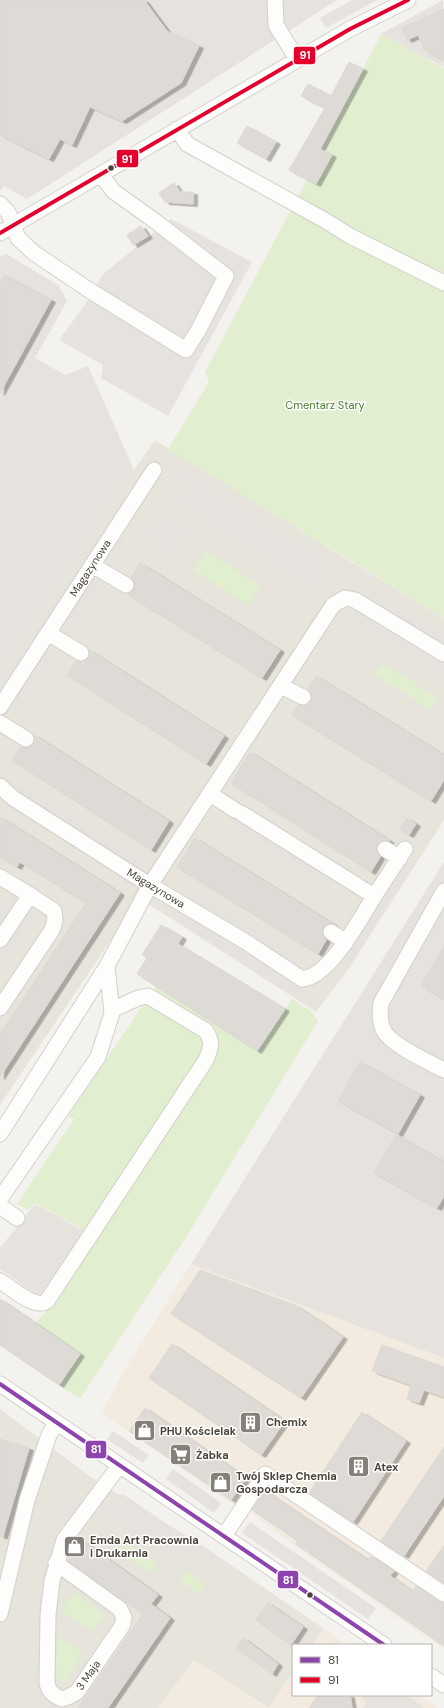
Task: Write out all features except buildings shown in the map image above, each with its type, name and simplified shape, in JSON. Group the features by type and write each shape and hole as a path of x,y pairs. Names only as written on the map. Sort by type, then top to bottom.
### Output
{"street":[{"path":"275,0 276,25 297,59"},
{"path":"6,230 297,59 350,29 408,0"},
{"path":"177,129 186,144 326,221 350,236 444,283"},
{"path":"6,230 34,253 89,290 186,350 199,329 226,276 155,221 113,191 100,174"},
{"path":"0,204 8,212 6,230"},
{"name":"Magazynowa","path":"0,707 154,470"},
{"path":"92,565 126,585"},
{"path":"0,1134 107,966 150,885 333,605 345,598 355,600 444,654"},
{"path":"48,633 81,653"},
{"path":"280,686 303,698"},
{"path":"0,723 26,739"},
{"name":"Magazynowa","path":"0,786 13,798 150,885 246,942 298,977 308,978 315,974 329,962 346,942"},
{"path":"210,794 374,896"},
{"path":"331,932 346,942 374,896 403,853 385,849"},
{"path":"0,877 54,911 55,920 52,930 0,1008"},
{"path":"444,890 381,1003 380,1020 384,1032 396,1043 444,1070"},
{"path":"0,940 30,895"},
{"path":"0,1199 98,1057 112,1010 107,966"},
{"path":"0,1282 36,1304 47,1301 206,1060 211,1046 211,1039 206,1031 148,996 138,998 112,1010"},
{"path":"0,1206 17,1218"},
{"path":"0,1384 383,1644"},
{"path":"0,1614 27,1500 49,1435 56,1423"},
{"name":"3 Maja","path":"56,1564 118,1607 124,1618 122,1626 77,1692 68,1697 62,1698 55,1696 52,1693 47,1682 48,1615 52,1581 56,1564 65,1536 119,1466"},
{"path":"224,1536 265,1474 444,1594"},
{"path":"432,1677 444,1685"}],"shaded area":[{"path":"0,0 337,0 27,199 4,186 0,191"},
{"path":"352,0 377,0 326,28 320,18"},
{"path":"443,0 444,67 381,34"},
{"path":"171,219 252,262 168,416 101,378 103,365 59,340 84,306 103,274"},
{"path":"6,254 58,285 67,301 35,358 65,375 88,366 134,470 0,677 0,257"},
{"path":"155,440 444,619 444,820 348,970 316,1012 139,898 0,1105 0,677"},
{"path":"178,465 333,563 315,593 172,503 185,483 172,475"},
{"path":"124,495 128,497 0,694 0,685"},
{"path":"158,510 193,531 175,559 141,538"},
{"path":"118,537 127,543 114,562 105,556"},
{"path":"91,578 100,584 70,631 61,624"},
{"path":"365,585 444,635 444,676 351,618 363,598 359,595"},
{"path":"46,647 56,653 15,715 6,710"},
{"path":"23,783 145,860 139,869 17,792"},
{"path":"238,818 333,879 327,888 232,828"},
{"path":"407,857 417,862 349,966 340,960"},
{"path":"444,862 444,1358 191,1264"},
{"path":"189,887 300,957 294,967 184,896"},
{"path":"13,892 40,909 0,971 0,912"},
{"path":"177,907 320,997 313,1007 171,917"},
{"path":"35,1204 86,1232 42,1299 0,1269 0,1248"},
{"path":"191,1264 444,1358 444,1649 295,1546 250,1512 229,1502 102,1413 124,1371"},
{"path":"0,1409 91,1477 209,1550 323,1628 313,1644 292,1644 292,1674 269,1708 194,1660 158,1708 0,1708"},
{"path":"113,1431 149,1455 143,1463 107,1439"},
{"path":"173,1469 221,1503 214,1513 166,1479"},
{"path":"73,1494 82,1499 68,1519 60,1513"},
{"path":"123,1494 222,1562 205,1564 190,1554 185,1559 186,1570 101,1514 101,1501 105,1504"},
{"path":"58,1516 62,1522 53,1553 42,1683 39,1692 64,1708 46,1708 36,1702 38,1691 34,1675 38,1597 46,1557"},
{"path":"250,1522 376,1608 368,1619 242,1533"},
{"path":"323,1628 346,1644 313,1644"},
{"path":"194,1660 267,1708 158,1708"},
{"path":"292,1674 292,1696 421,1696 438,1708 269,1708"},
{"path":"363,1696 407,1696 425,1708 362,1708 367,1702 362,1698"}],"green space":[{"name":"Cmentarz Stary","path":"381,34 444,68 444,619 168,449 209,382 205,372 294,204"},
{"path":"206,551 260,585 249,605 194,571"},
{"path":"382,663 438,698 430,710 374,674"},
{"path":"157,986 257,1050 292,999 312,1012 318,1021 188,1234 80,1399 59,1385 80,1354 35,1323 52,1305 98,1238 35,1203 28,1210 17,1204 74,1119 68,1116"},
{"path":"130,1545 154,1561 156,1567 153,1571 146,1570 125,1555 124,1547"},
{"path":"187,1571 205,1584 198,1594 180,1580"},
{"path":"74,1592 105,1615 92,1632 61,1610"},
{"path":"58,1636 83,1653 64,1683 56,1676"}],"transit line":[{"name":"91","path":"0,233 350,29 408,0"},
{"name":"81","path":"0,1384 383,1644"}],"place":[{"name":"Chemix","path":"250,1422"},
{"name":"PHU Kościelak","path":"144,1431"},
{"name":"Żabka","path":"180,1455"},
{"name":"Atex","path":"358,1467"},
{"name":"Twój Sklep Chemia Gospodarcza","path":"221,1482"},
{"name":"Emda Art Pracownia i Drukarnia","path":"75,1546"}]}
